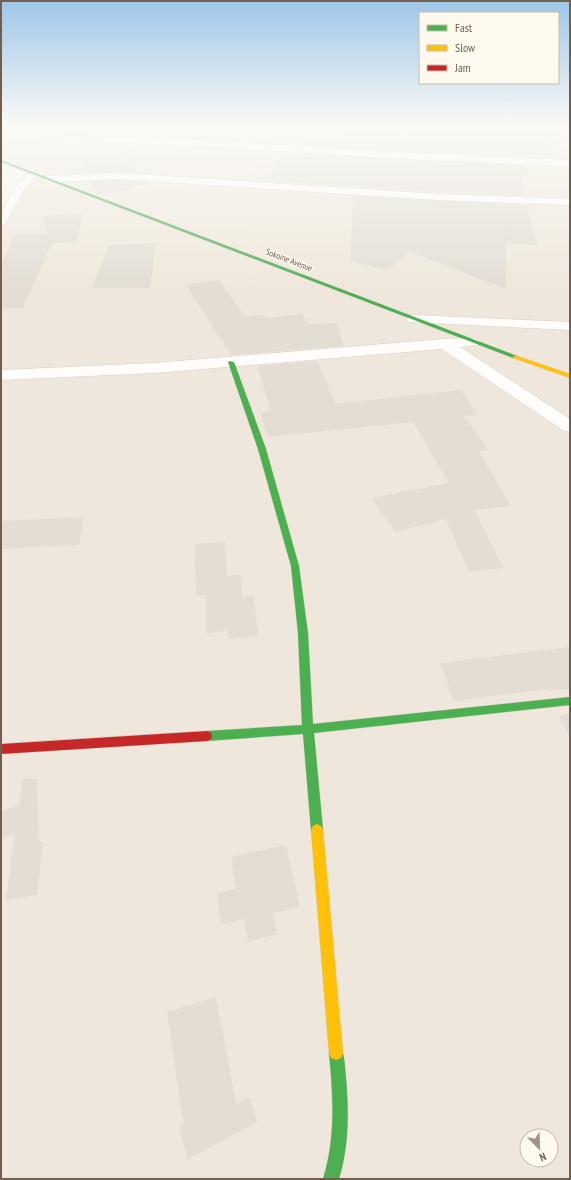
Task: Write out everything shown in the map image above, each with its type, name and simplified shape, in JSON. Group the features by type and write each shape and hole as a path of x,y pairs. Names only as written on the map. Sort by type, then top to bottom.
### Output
{"street":[{"path":"1,222 19,190 27,181"},
{"name":"Sokoine Avenue","path":"52,181 472,342 570,376"},
{"path":"197,181 431,196 570,202"},
{"path":"7,191 19,190"},
{"path":"414,319 570,326"},
{"path":"1,375 66,373 231,362 444,343 472,342"},
{"path":"444,343 570,427"},
{"path":"231,362 264,457 282,515 295,566 303,633 308,729 341,1107 338,1161 331,1179"},
{"path":"1,749 308,729 570,702"}],"shaded area":[{"path":"20,181 570,181 570,1179 1,1179 1,208"}],"building":[{"path":"132,181 145,182 147,184 132,186 135,190 100,194 96,192 91,182"},
{"path":"269,181 521,181 524,196"},
{"path":"354,196 527,205 537,245 506,243 506,289 410,252 387,270 350,261"},
{"path":"83,213 76,242 52,243 23,308 1,308 1,265 15,234 47,234 42,216"},
{"path":"156,243 150,288 92,288 109,245"},
{"path":"219,280 245,317 264,315 267,318 302,314 309,324 337,323 343,346 231,355 186,285"},
{"path":"317,361 335,404 461,390 478,415 464,416 488,450 479,451 511,506 474,510 503,568 469,572 446,519 395,532 371,498 449,483 413,422 268,437 260,412 271,411 257,366"},
{"path":"84,517 79,545 1,549 1,521"},
{"path":"225,542 227,576 241,575 242,597 254,596 258,636 228,639 228,631 206,633 206,595 196,596 195,544"},
{"path":"570,647 570,689 548,691 548,689 454,701 440,663"},
{"path":"570,714 570,738 559,715"},
{"path":"23,778 37,779 39,842 43,841 37,895 6,900 15,834 1,838 1,811 19,806"},
{"path":"286,845 300,907 273,913 277,934 248,942 244,919 221,925 217,893 236,889 231,857"},
{"path":"216,997 236,1104 250,1097 257,1122 188,1159 179,1126 183,1124 167,1012"}],"traffic: fast":[{"path":"54,181 515,357"},
{"path":"231,362 262,449 295,566 303,633 308,729 317,830"},
{"path":"207,736 308,729 570,701"},
{"path":"331,1179 339,1148 341,1116 336,1053"}],"traffic: slow":[{"path":"515,357 570,376"},
{"path":"317,830 336,1053"}],"traffic: jam":[{"path":"1,749 207,736"}]}
